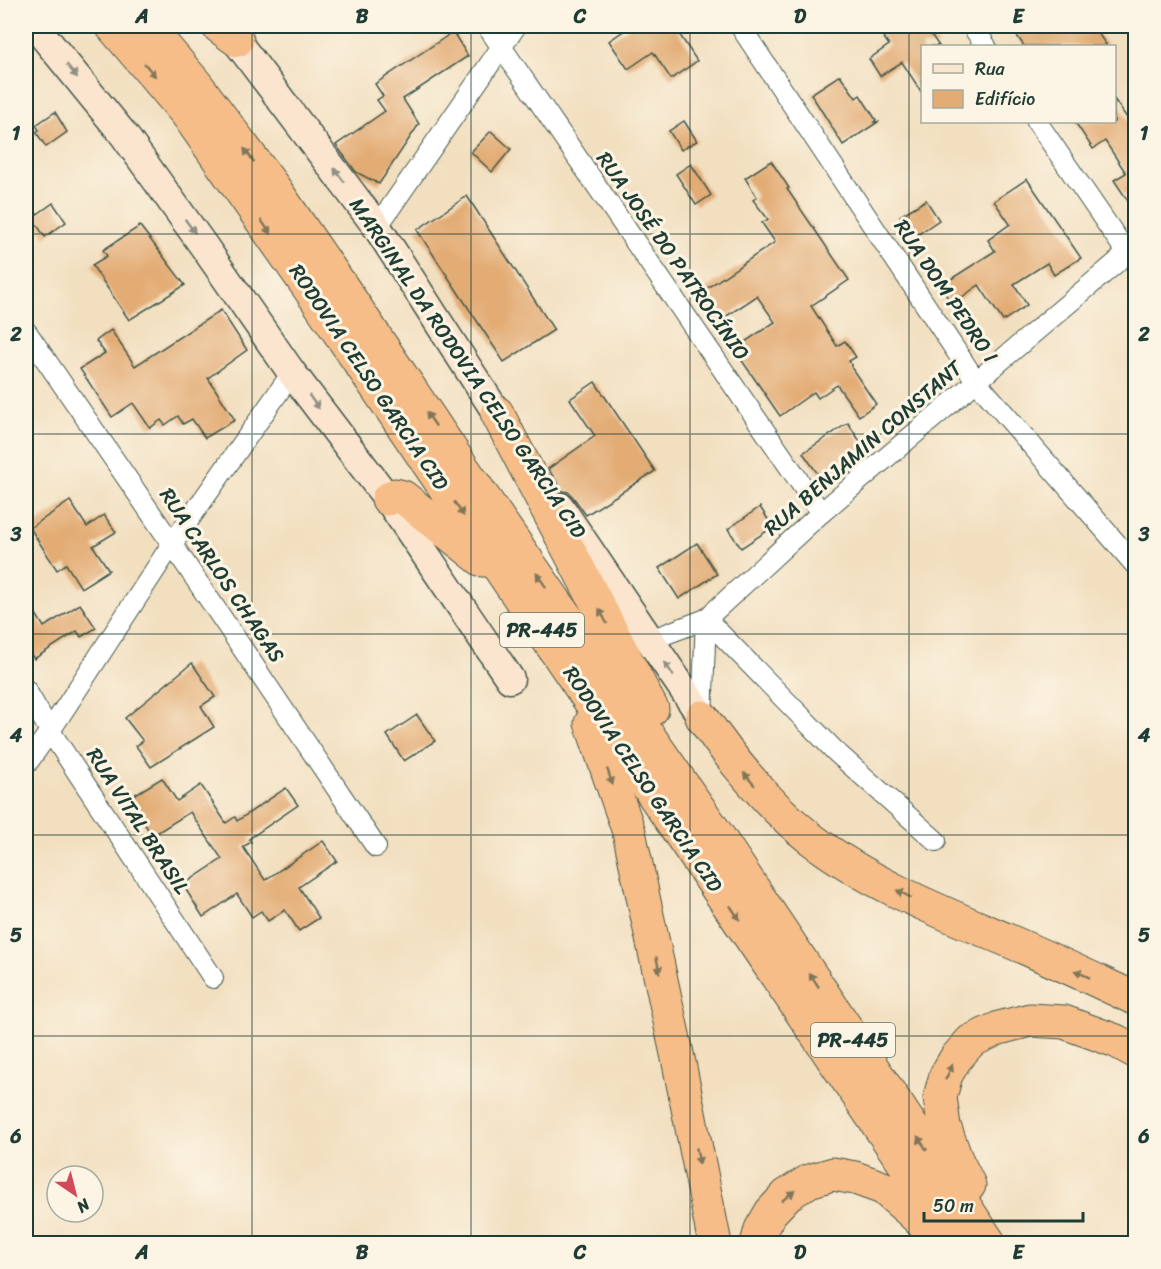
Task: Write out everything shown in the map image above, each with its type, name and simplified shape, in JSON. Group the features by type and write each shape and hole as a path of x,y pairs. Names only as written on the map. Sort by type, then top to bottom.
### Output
{"highway":[{"name":"RODOVIA CELSO GARCIA CID","path":"112,26 187,114 306,285 959,1244"},
{"name":"RODOVIA CELSO GARCIA CID","path":"147,26 196,84 274,188 718,836 990,1244"},
{"path":"497,413 718,836"},
{"path":"388,499 395,495 403,496 508,582"},
{"path":"577,681 629,832 715,1244"},
{"path":"702,717 728,754 767,799 810,838 848,865 922,903 1136,999"},
{"path":"997,1244 956,1159 944,1126 940,1097 946,1075 956,1058 971,1041 999,1028 1030,1020 1064,1022 1116,1041 1136,1052"},
{"path":"757,1244 761,1229 771,1212 787,1195 809,1181 833,1174 855,1178 883,1188 943,1244"}],"street":[{"path":"35,26 124,135 292,373 388,499 510,679"},
{"name":"RUA JOSÉ DO PATROCÍNIO","path":"487,26 821,513"},
{"path":"377,227 516,26"},
{"name":"RUA DOM PEDRO I","path":"740,26 976,381 1136,566"},
{"path":"972,26 985,45"},
{"name":"MARGINAL DA RODOVIA CELSO GARCIA CID","path":"226,30 377,227 497,413 702,717"},
{"path":"1038,123 1131,249"},
{"name":"RUA BENJAMIN CONSTANT","path":"650,640 706,619 821,513 1131,249"},
{"name":"RUA CARLOS CHAGAS","path":"26,331 376,848"},
{"path":"26,765 172,544 292,373"},
{"path":"702,717 706,619"},
{"path":"706,619 836,752 936,841"},
{"name":"RUA VITAL BRASIL","path":"26,690 50,731 213,978"}],"building":[{"path":"631,26 674,26 697,61 671,79 653,52 628,69 609,41"},
{"path":"876,26 925,26 938,45 921,45 921,91 902,62 880,76 869,59 889,45"},
{"path":"1010,26 1093,26 1106,45 1023,45"},
{"path":"453,32 468,56 403,99 419,124 379,184 356,172 336,145 385,111 377,100 383,96 375,84"},
{"path":"840,75 856,98 860,95 876,120 874,122 878,122 843,145 811,94"},
{"path":"1116,102 1136,131 1136,213 1114,180 1126,173 1105,141 1093,149 1076,123 1116,123"},
{"path":"55,112 67,132 46,147 36,132 39,130 36,125"},
{"path":"684,121 697,141 681,150 669,131"},
{"path":"491,131 511,149 492,172 471,152"},
{"path":"771,161 789,188 787,189 849,280 811,306 837,346 845,341 856,357 849,361 851,367 876,404 859,416 837,385 818,398 814,392 780,416 734,349 775,322 757,296 716,323 697,295 775,242 762,223 768,219 753,200 757,197 745,178"},
{"path":"691,164 711,195 696,205 676,174"},
{"path":"1027,179 1081,258 1054,275 1047,263 1014,284 1027,305 1003,321 979,285 952,304 940,286 995,251 988,240 1010,224 994,201"},
{"path":"467,196 554,330 504,362 417,230"},
{"path":"926,200 939,220 914,237 900,216"},
{"path":"53,203 66,222 45,237 32,218"},
{"path":"140,226 185,285 129,320 92,265 107,256 103,250"},
{"path":"221,310 247,350 208,378 235,420 205,438 192,419 183,424 178,416 165,425 161,420 150,428 133,403 112,417 80,369 105,353 96,341 111,330 135,366"},
{"path":"595,382 655,471 586,515 573,497 563,491 548,469 595,436 570,399"},
{"path":"848,423 863,446 860,448 866,458 849,473 846,470 825,484 803,453"},
{"path":"70,501 87,527 104,515 116,532 93,546 109,570 81,588 66,564 57,570 30,528"},
{"path":"760,507 773,527 741,548 728,529"},
{"path":"697,543 717,574 679,599 659,568"},
{"path":"26,598 44,627 80,604 96,628 81,637 77,631 34,659 26,647"},
{"path":"192,663 215,697 201,706 214,727 151,767 136,746 143,741 125,718"},
{"path":"417,715 435,741 404,761 387,735"},
{"path":"162,778 177,801 201,785 226,823 235,817 237,821 286,788 298,805 249,839 251,842 243,847 265,880 323,841 337,861 299,887 319,918 299,931 285,910 268,921 261,911 252,917 237,894 203,917 183,885 222,859 190,812 152,836 129,798"}]}
